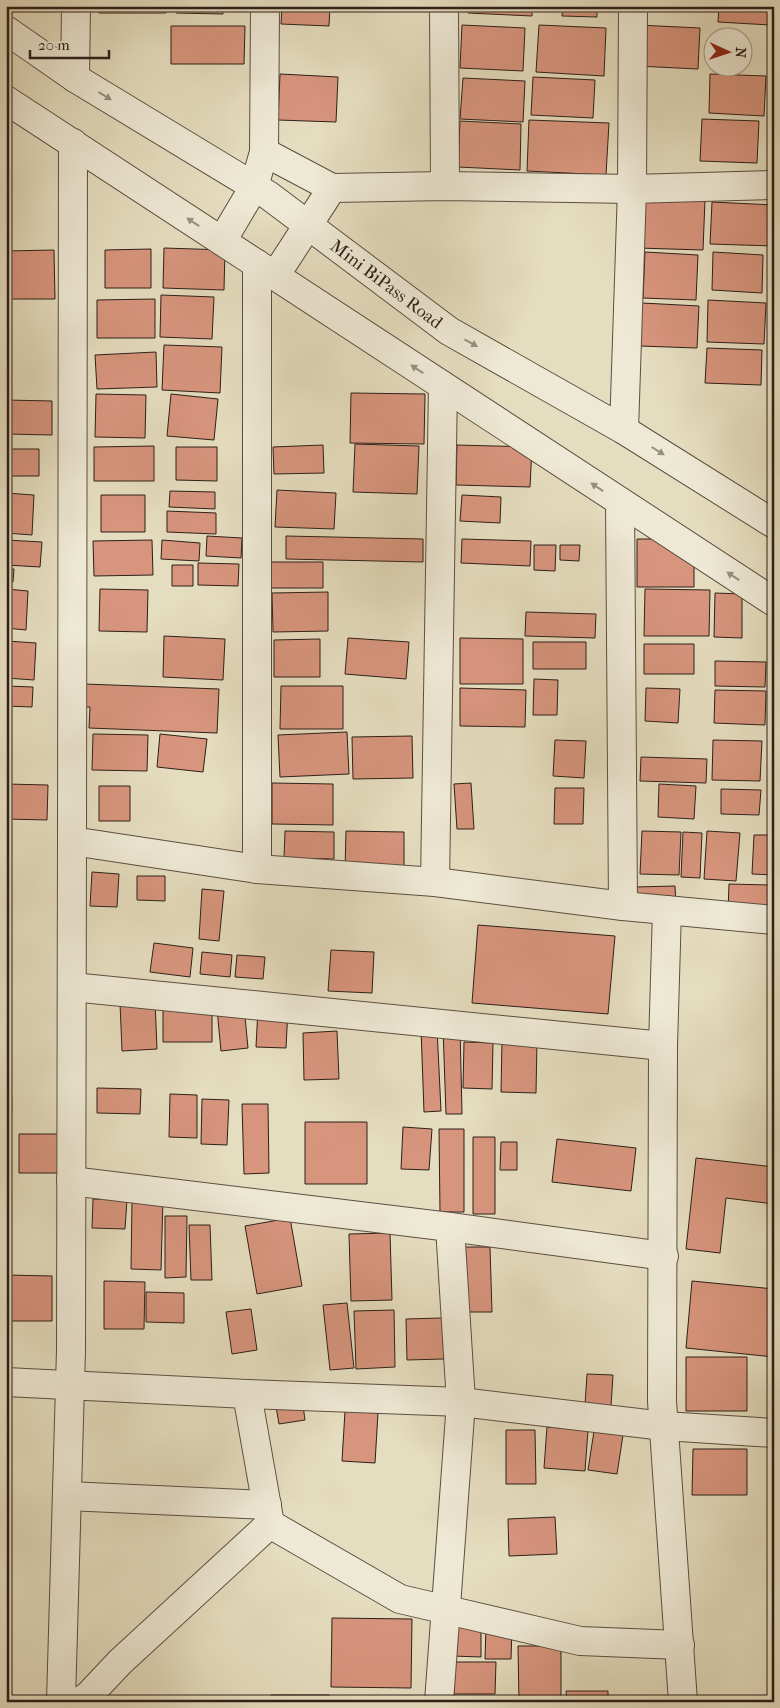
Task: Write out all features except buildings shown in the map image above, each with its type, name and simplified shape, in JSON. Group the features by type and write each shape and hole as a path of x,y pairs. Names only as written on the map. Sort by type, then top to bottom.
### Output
{"street":[{"path":"76,6 76,78"},
{"path":"222,241 254,187 264,152 265,6"},
{"path":"444,6 445,186"},
{"path":"624,430 632,189 633,6"},
{"name":"Mini BiPass Road","path":"6,30 76,78 254,187 449,331 624,430 774,524"},
{"path":"6,100 774,602"},
{"path":"62,1702 70,1384 73,143"},
{"path":"264,152 332,188 445,186 632,189 774,185"},
{"path":"257,869 266,270 307,225 332,188"},
{"path":"435,882 443,386"},
{"path":"620,502 623,906"},
{"path":"72,841 257,869 435,882 623,906 774,920"},
{"path":"667,910 663,1046 664,1256 662,1402 683,1702"},
{"path":"72,987 663,1046"},
{"path":"71,1180 450,1227 664,1256"},
{"path":"439,1702 461,1402 450,1227"},
{"path":"6,1382 461,1402 664,1426 774,1433"},
{"path":"247,1394 269,1514"},
{"path":"67,1496 269,1514 400,1599 580,1641 680,1645"},
{"path":"79,1702 88,1696 269,1514"}]}
